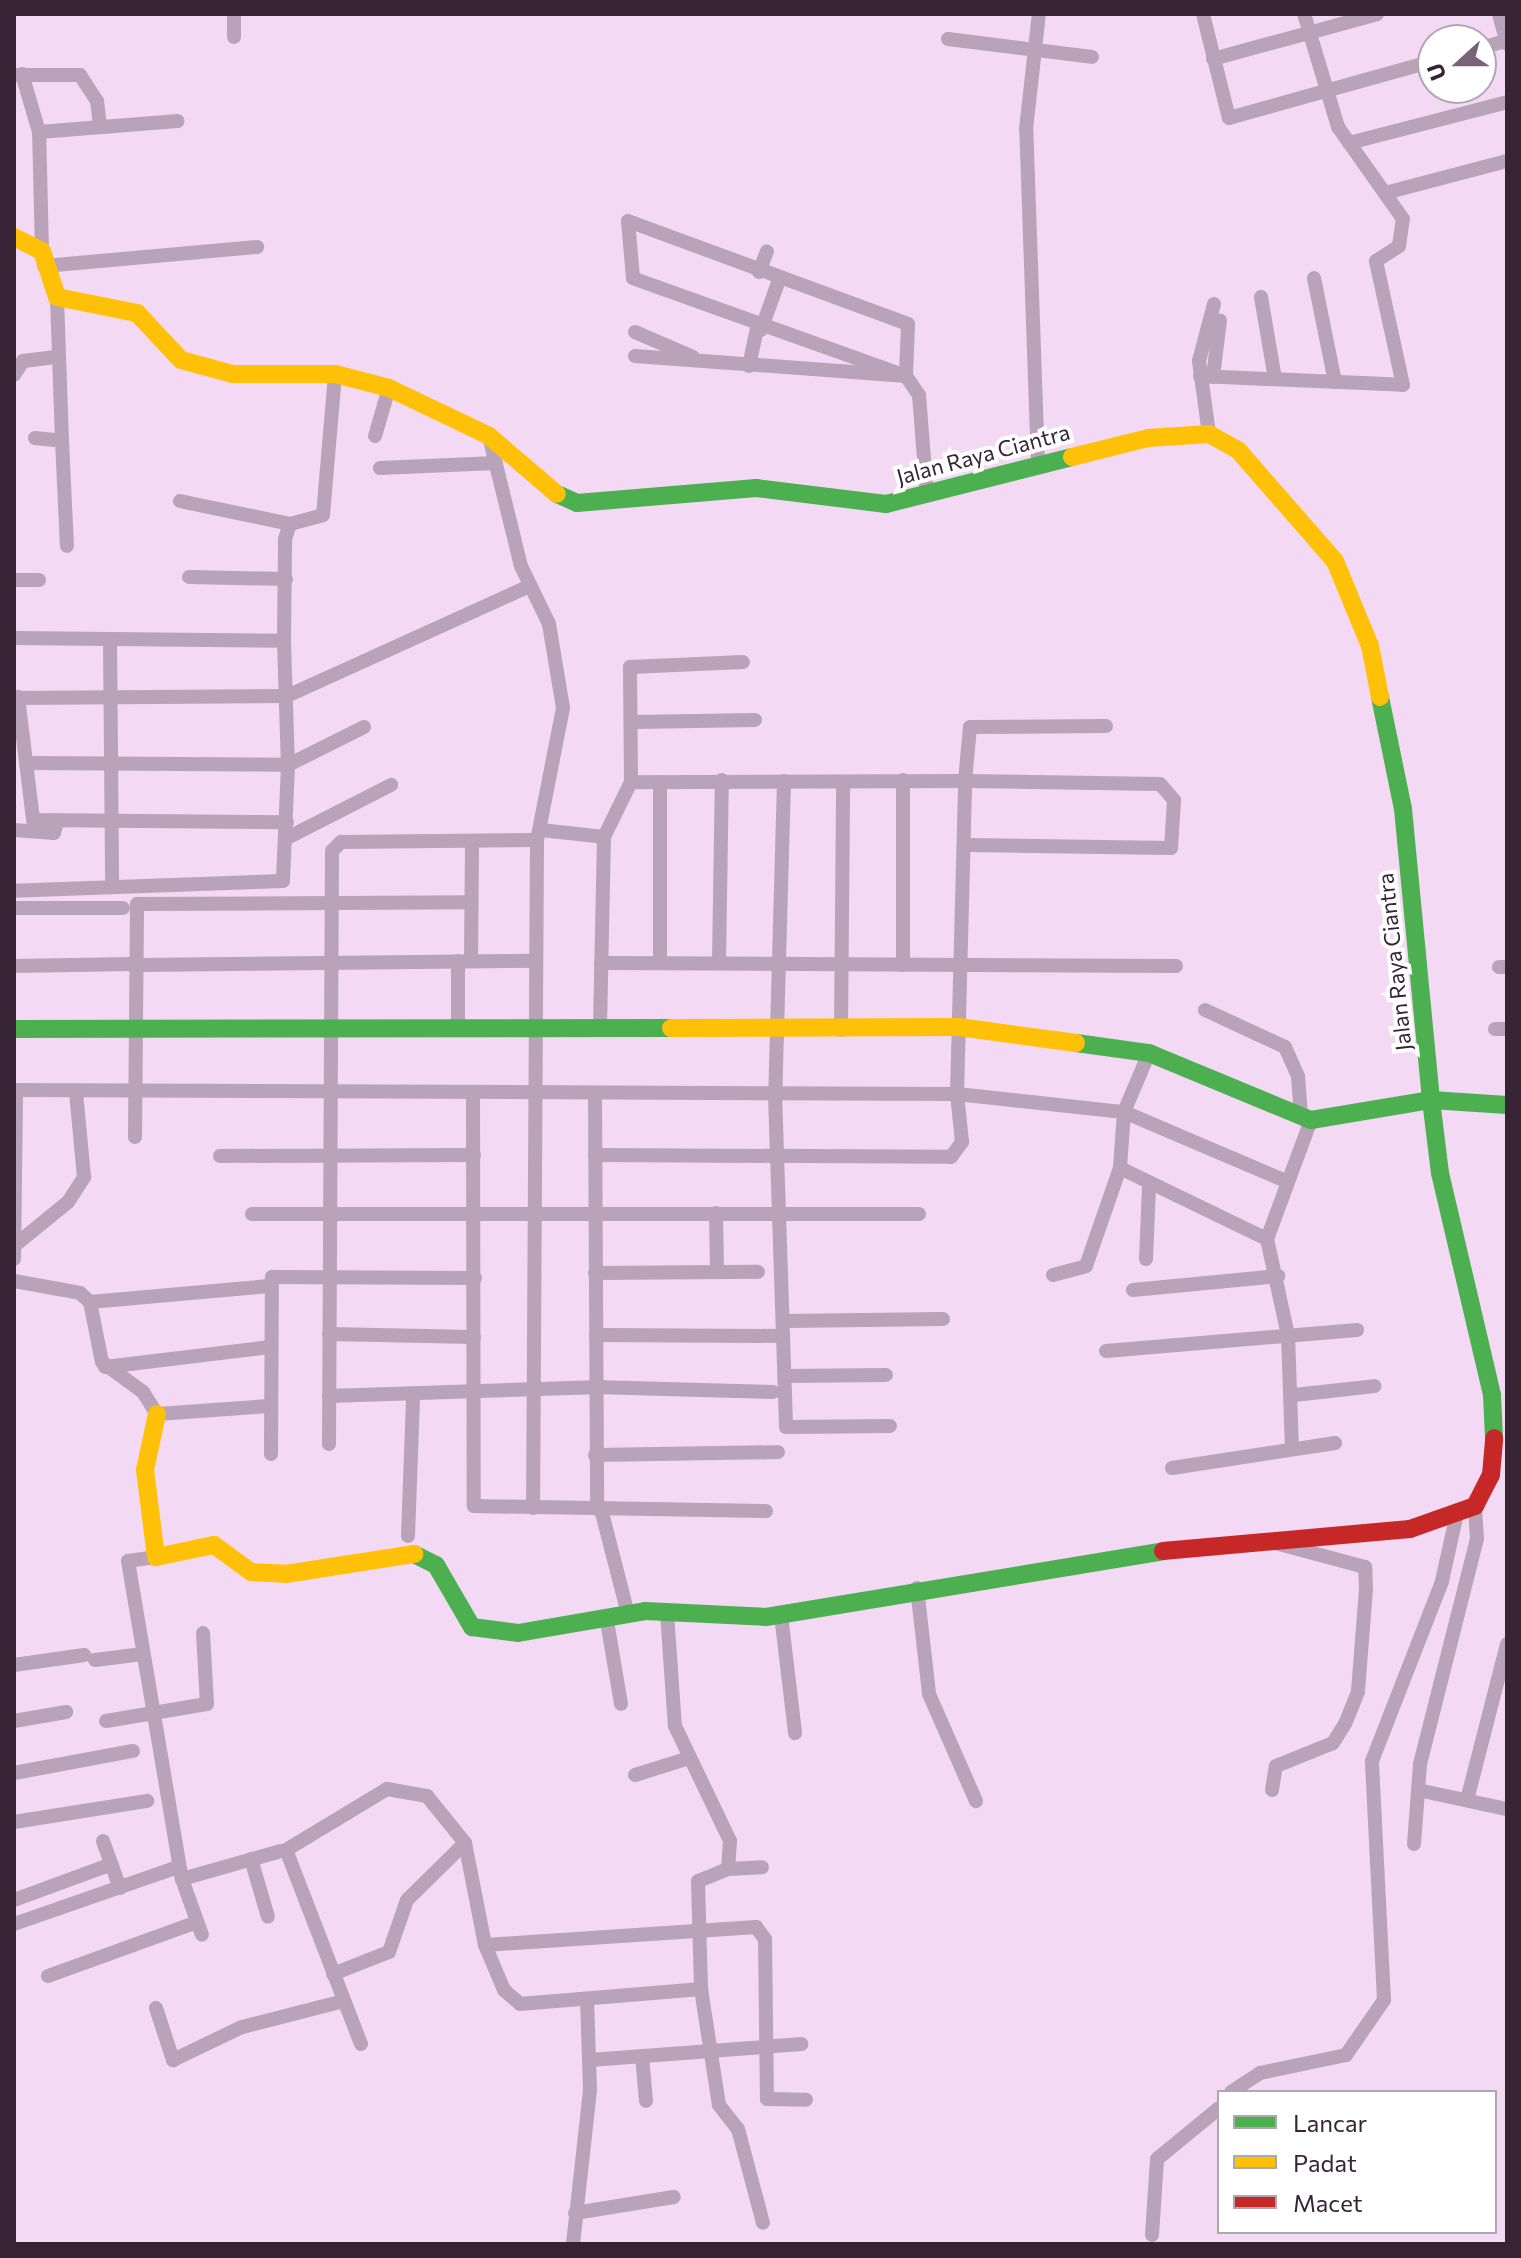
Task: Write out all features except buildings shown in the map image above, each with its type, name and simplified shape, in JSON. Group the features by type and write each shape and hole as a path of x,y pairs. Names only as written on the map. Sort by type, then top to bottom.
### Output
{"street":[{"path":"234,14 234,37"},
{"path":"1038,465 1026,129 1039,14"},
{"path":"1203,14 1229,118 1417,65"},
{"path":"1206,377 1403,385 1376,261 1405,233 1385,193 1349,143 1304,14"},
{"path":"1213,59 1377,14"},
{"path":"1499,14 1507,42"},
{"path":"948,39 1092,57"},
{"path":"67,546 57,297 43,259 39,132 18,74 80,75 97,101 100,124"},
{"path":"1349,143 1507,102"},
{"path":"39,132 100,124 178,121"},
{"path":"1385,193 1507,161"},
{"path":"906,376 759,329 633,278 628,221 779,280 908,324 906,376 919,395 927,496"},
{"path":"14,237 43,259 257,247"},
{"path":"759,272 767,251"},
{"path":"1314,278 1335,382"},
{"path":"749,366 759,329 779,280"},
{"name":"Jalan Raya Ciantra","path":"57,297 132,310 196,367 335,374 389,388 489,436 547,489 577,503 756,488 870,503 927,496 1121,443 1209,434 1247,456 1314,531 1362,621 1403,809 1440,1173 1500,1396 1491,1475 1475,1506"},
{"path":"1261,297 1275,379"},
{"path":"1209,434 1204,325 1214,304"},
{"path":"1206,377 1220,320"},
{"path":"635,332 704,362"},
{"path":"635,356 906,376"},
{"path":"14,375 25,361 58,357"},
{"path":"180,501 290,524 323,515 335,374"},
{"path":"375,436 389,388"},
{"path":"489,436 530,586 549,624 563,708 539,835 533,1097 533,1508"},
{"path":"35,438 62,441"},
{"path":"380,468 496,463"},
{"path":"14,891 281,882 287,830 284,641 290,524"},
{"path":"189,577 286,579"},
{"path":"14,580 39,580"},
{"path":"391,785 287,830 57,822 31,818 22,770 16,698 110,700 287,696 530,586"},
{"path":"14,638 284,641"},
{"path":"110,639 112,887"},
{"path":"600,1027 604,837 631,782 635,722 632,665 743,662"},
{"path":"635,722 755,720"},
{"path":"595,1155 780,1153 955,1156 962,1142 957,1094 964,965 965,781 970,727 1106,726"},
{"path":"22,770 110,761 288,765 364,727"},
{"path":"719,962 722,780"},
{"path":"631,782 903,780 1160,784 1174,800 1171,848 965,845"},
{"path":"903,780 903,965"},
{"path":"784,781 775,1094 783,1214 786,1427 890,1426"},
{"path":"660,782 660,961"},
{"path":"841,1030 843,782"},
{"path":"14,830 54,833 57,822"},
{"path":"329,1444 328,1153 332,851 339,843 472,842 539,835 604,837"},
{"path":"458,1028 470,902 472,842"},
{"path":"135,1137 138,1029 135,964 141,902 470,902"},
{"path":"14,908 123,908"},
{"path":"14,966 329,960 535,961"},
{"path":"601,963 780,960 841,965 1176,966"},
{"path":"1205,1010 1285,1047 1298,1076 1306,1118 1267,1239 1278,1276 1288,1335 1294,1395 1292,1448"},
{"path":"14,1029 600,1027 841,1030 959,1027 1149,1053 1306,1118 1431,1100 1507,1105"},
{"path":"1053,1275 1086,1266 1120,1168 1124,1112 1149,1053"},
{"path":"14,1259 15,1090 533,1097 595,1094 957,1094 1124,1112 1286,1181"},
{"path":"14,1246 68,1202 84,1177 76,1092"},
{"path":"595,1094 595,1455 599,1509 628,1614"},
{"path":"473,1095 474,1506 766,1511"},
{"path":"220,1156 328,1153 474,1155"},
{"path":"1120,1168 1149,1186 1267,1239"},
{"path":"1146,1259 1149,1186"},
{"path":"252,1214 475,1215 595,1210 919,1214"},
{"path":"716,1213 717,1270"},
{"path":"595,1273 758,1272"},
{"path":"271,1454 269,1286 277,1275 475,1278"},
{"path":"1133,1290 1278,1276"},
{"path":"14,1281 80,1293 90,1302 105,1367 143,1392 157,1414 145,1470 156,1557"},
{"path":"90,1302 269,1286"},
{"path":"785,1321 943,1319"},
{"path":"1106,1351 1357,1330"},
{"path":"329,1334 474,1337"},
{"path":"596,1335 779,1336"},
{"path":"105,1367 270,1347"},
{"path":"786,1376 886,1375"},
{"path":"1294,1395 1375,1386"},
{"path":"329,1396 475,1395 594,1387 773,1392"},
{"path":"408,1536 413,1397"},
{"path":"157,1414 269,1406"},
{"path":"1172,1468 1335,1443"},
{"path":"595,1455 778,1452"},
{"path":"48,1976 199,1928 180,1873 128,1561 214,1545 251,1572 286,1574 408,1551 436,1565 472,1627 518,1633 607,1621 628,1614 667,1613 721,1620 781,1615 917,1588 1120,1555 1275,1543 1456,1518 1475,1506 1477,1538 1418,1790 1414,1844"},
{"path":"1234,2090 1260,2073 1346,2055 1384,2000 1372,1761 1442,1581 1456,1518"},
{"path":"1272,1790 1276,1766 1333,1743 1349,1716 1361,1671 1366,1590 1365,1567 1275,1543"},
{"path":"917,1588 929,1694 976,1801"},
{"path":"667,1613 668,1689 686,1759 730,1841 728,1869"},
{"path":"781,1615 795,1733"},
{"path":"607,1621 621,1704"},
{"path":"106,1721 207,1704 203,1633"},
{"path":"1467,1800 1507,1644"},
{"path":"14,1665 143,1654"},
{"path":"14,1721 66,1712"},
{"path":"14,1773 133,1751"},
{"path":"635,1775 686,1759"},
{"path":"361,2044 286,1850 387,1789 427,1796 465,1843 485,1945 504,1990 520,2004 701,1989"},
{"path":"1418,1790 1507,1809"},
{"path":"14,1822 147,1801"},
{"path":"103,1841 120,1888"},
{"path":"333,1974 389,1952 407,1900 465,1843"},
{"path":"14,1924 120,1888 281,1851"},
{"path":"251,1859 268,1917"},
{"path":"14,1900 112,1864"},
{"path":"762,1867 728,1869 698,1880 701,1989 719,2105 738,2129 763,2223"},
{"path":"485,1945 755,1927 764,1935 768,2101 806,2100"},
{"path":"573,2244 590,2060 587,2000"},
{"path":"156,2008 173,2060 242,2027 344,2001"},
{"path":"590,2060 711,2048 801,2044"},
{"path":"642,2056 646,2101"},
{"path":"1152,2235 1157,2159 1217,2110"},
{"path":"575,2213 674,2197"}],"traffic: fast":[{"path":"557,494 577,503 756,488 886,504 1072,457"},
{"path":"1380,697 1403,809 1431,1100 1507,1105"},
{"path":"14,1029 671,1028"},
{"path":"1076,1043 1149,1053 1311,1120 1431,1100 1440,1173 1492,1395 1494,1438"},
{"path":"414,1554 436,1565 472,1627 518,1633 645,1611 766,1617 1163,1551"}],"traffic: slow":[{"path":"14,237 42,251 57,297 137,313 181,360 233,374 335,374 389,388 489,436 557,494"},
{"path":"1072,457 1148,438 1209,434 1238,450 1335,561 1370,646 1380,697"},
{"path":"671,1028 959,1027 1076,1043"},
{"path":"157,1414 145,1470 156,1557 214,1545 251,1572 286,1574 414,1554"}],"traffic: jam":[{"path":"1163,1551 1410,1529 1475,1506 1491,1475 1494,1438"}]}
